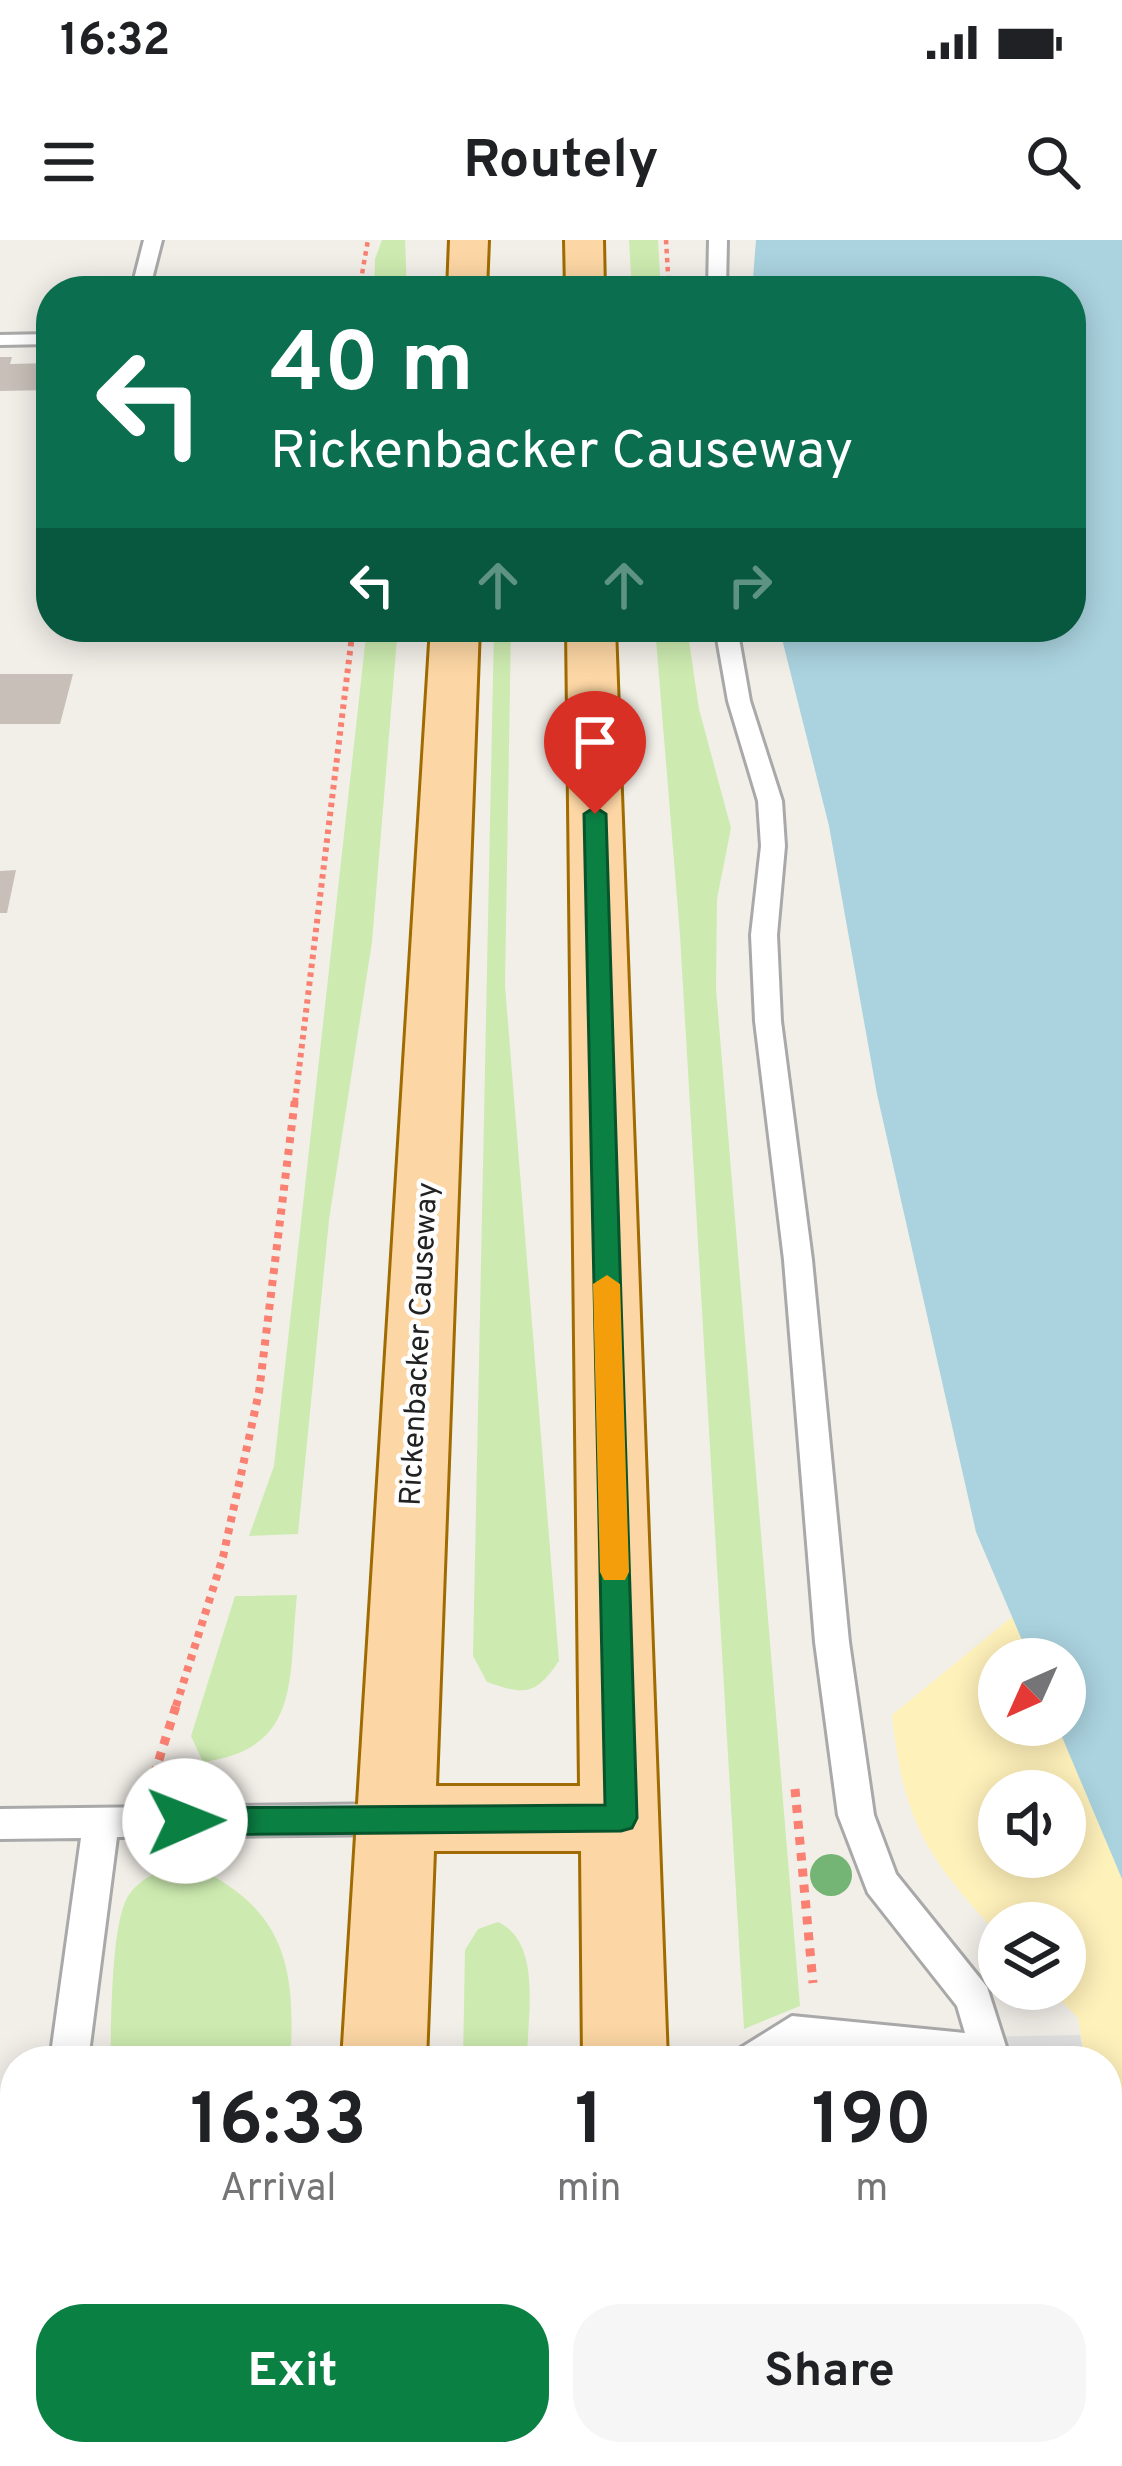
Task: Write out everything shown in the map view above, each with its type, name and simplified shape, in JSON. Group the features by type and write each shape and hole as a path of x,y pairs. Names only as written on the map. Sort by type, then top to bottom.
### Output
{"main road":[{"path":"468,276 469,240"},
{"path":"584,240 585,276"},
{"name":"Rickenbacker Causeway","path":"384,2046 454,642"},
{"path":"592,642 626,2046"},
{"path":"393,1819 621,1818"}],"lane":[{"path":"144,276 153,240"},
{"path":"717,276 718,240"},
{"path":"0,340 36,339"},
{"path":"729,642 739,701 771,814 764,934 768,1021 797,1260 830,1618 856,1816 881,1882 974,1999 987,2046"},
{"path":"0,1824 393,1819"},
{"path":"71,2046 101,1823"},
{"path":"774,2046 792,2033 920,2046"}],"path":[{"path":"361,276 368,240"},
{"path":"666,240 668,276"},
{"path":"152,1779 224,1557 260,1392 351,642"}],"green space":[{"path":"382,240 405,240 406,276 374,276"},
{"path":"629,240 658,240 660,276 631,276"},
{"path":"365,642 397,642 372,942 329,1220 298,1534 249,1536 274,1466"},
{"path":"494,642 511,642 505,985 559,1661 543,1681 520,1690 487,1682 473,1656"},
{"path":"656,642 689,642 699,709 731,828 717,899 716,988 800,2006 744,2029 680,935"},
{"path":"297,1595 290,1680 274,1725 259,1742 203,1762 191,1736 235,1596"},
{"path":"189,1864 221,1881 264,1919 286,1967 291,2046 110,2046 116,1946 124,1904 137,1886 164,1870"},
{"path":"498,1922 522,1947 529,1983 528,2046 463,2046 465,1950 478,1929"}],"sand":[{"path":"1012,1617 1021,1638 986,1638"},
{"path":"978,1645 978,1746 1066,1746 1076,1770 978,1770 978,1878 1086,1878 1086,1794 1122,1879 1122,2046 1083,2046 1078,2018 1070,2010 1086,2010 1086,1902 978,1902 978,1911 936,1860 912,1811 892,1715"}],"shaded area":[{"path":"1080,2035 1082,2046 889,2046 888,2039"}],"water":[{"path":"756,240 1122,240 1122,1879 1086,1794 1086,1770 1076,1770 1066,1746 1086,1746 1086,1638 1021,1638 976,1532 877,1094 829,826 783,642 1086,642 1086,276 753,276"}],"building":[{"path":"0,357 12,357 10,364 36,363 36,390 0,391"},
{"path":"0,674 73,674 60,724 0,724"},
{"path":"16,870 7,913 0,913 0,871"}],"slow traffic":[{"path":"607,1284 615,1572"}],"route":[{"path":"185,1821 621,1818 595,814"}]}
